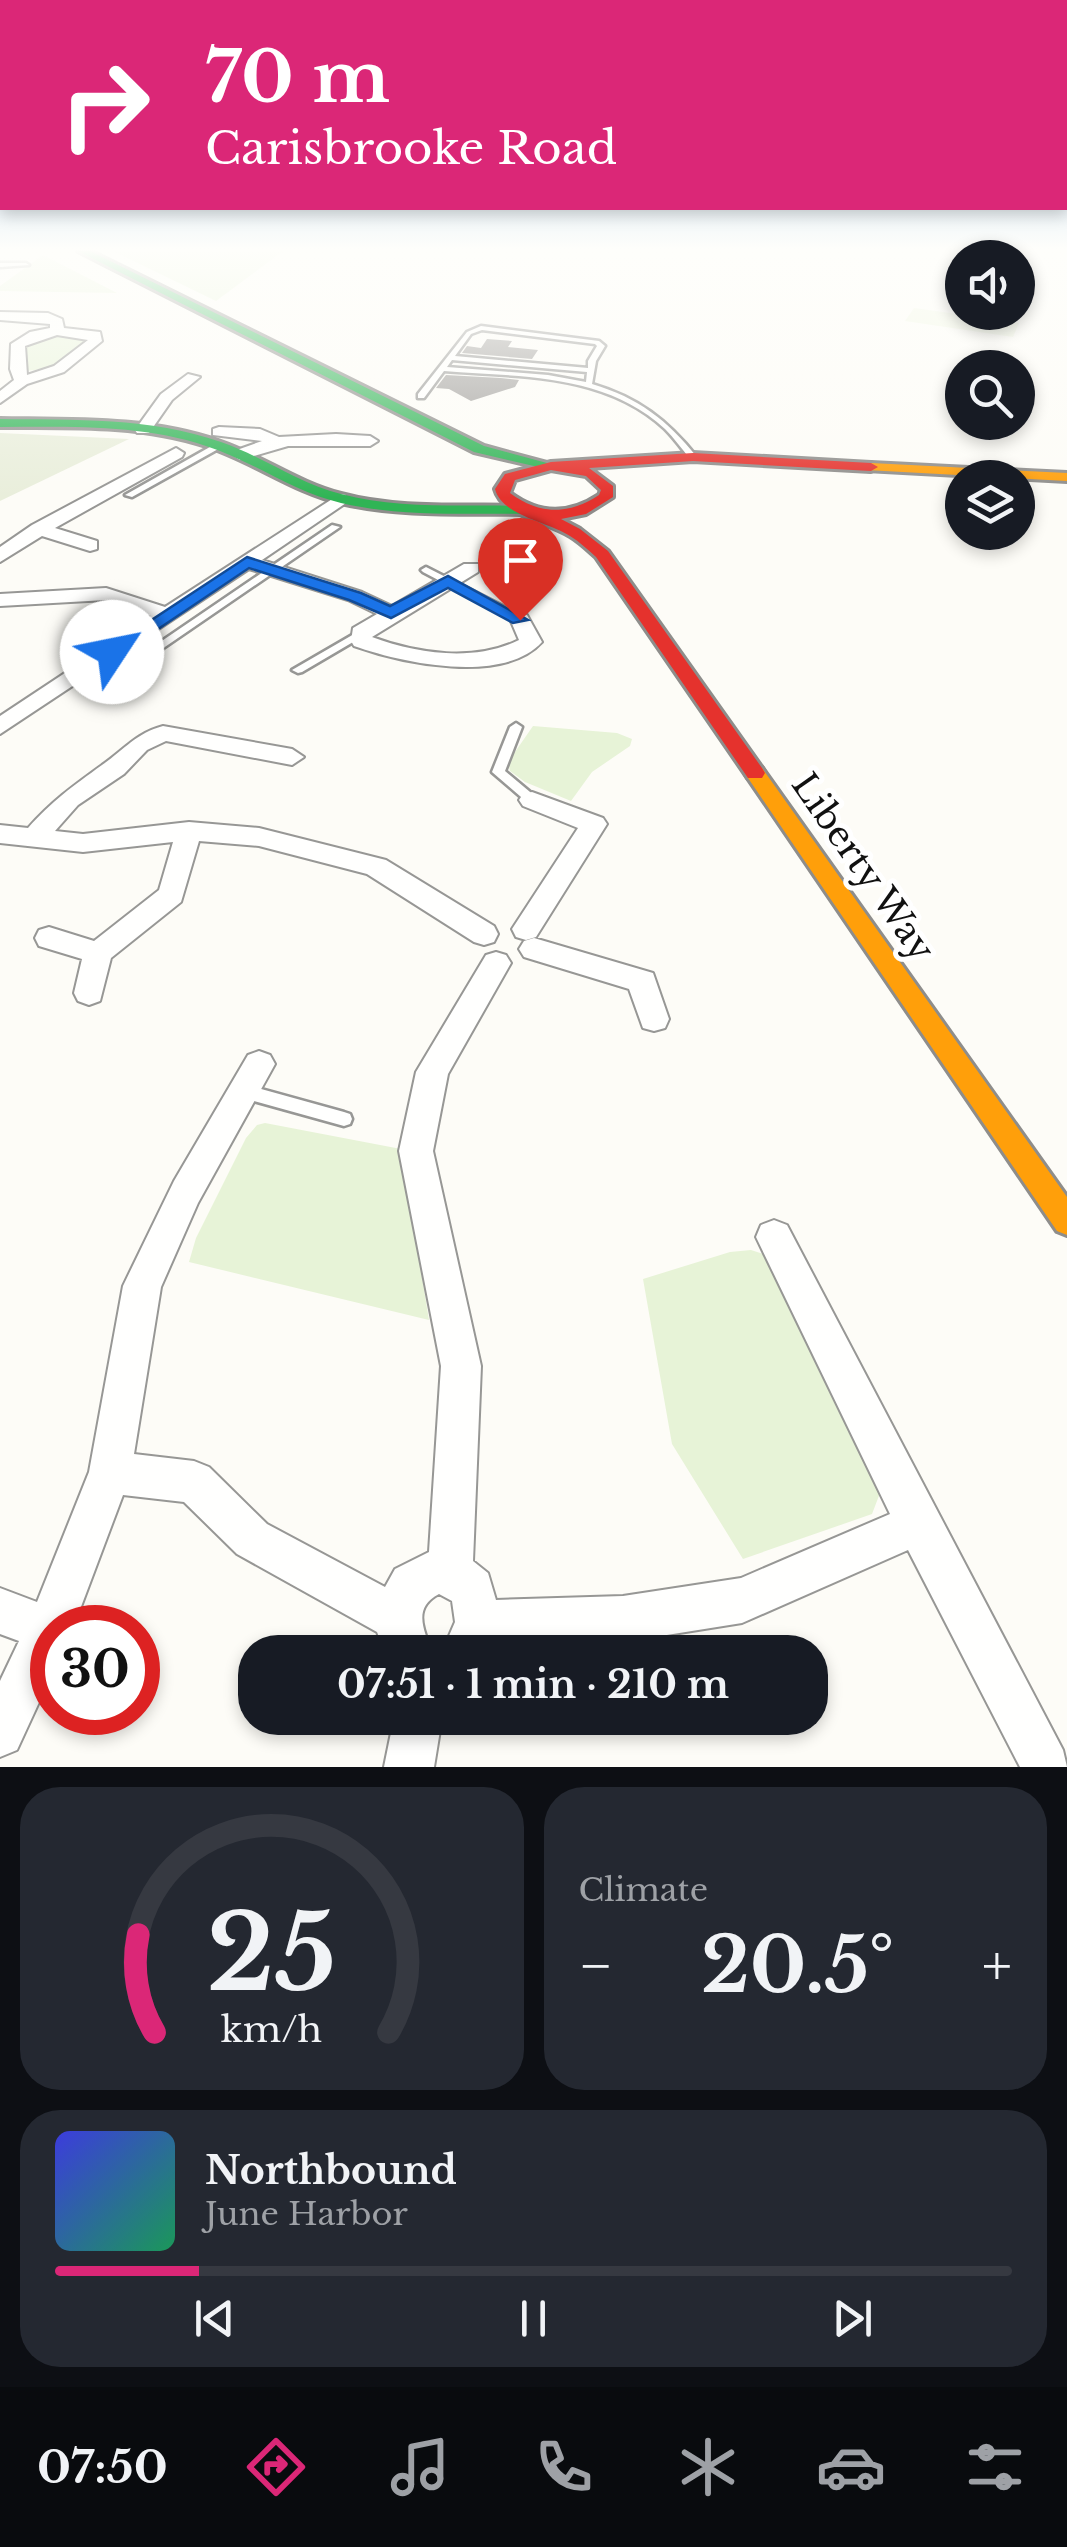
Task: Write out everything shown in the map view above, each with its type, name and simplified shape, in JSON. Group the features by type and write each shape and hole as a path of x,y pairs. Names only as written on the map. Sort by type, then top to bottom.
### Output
{"main road":[{"path":"249,333 479,449 598,477 604,497"},
{"path":"0,424 142,430 228,441 278,477 340,500 392,509 572,514 604,497"},
{"path":"479,449 499,468 507,501 530,512"},
{"path":"458,508 504,486 528,469 693,458 1067,477"},
{"path":"602,554 593,516 619,476 649,461"},
{"name":"Liberty Way","path":"530,512 574,532 602,554 1067,1221"}],"street":[{"path":"22,381 17,370 18,344 49,333"},
{"path":"0,398 22,381 58,370 95,341 94,335 89,333"},
{"path":"142,430 166,398 193,377"},
{"path":"228,441 370,441"},
{"path":"0,556 39,529 176,453"},
{"path":"0,727 340,500"},
{"path":"39,529 90,545"},
{"path":"68,557 110,534"},
{"path":"247,562 355,596 391,613"},
{"path":"471,568 391,613 361,634 362,641 395,655 471,660 522,649 531,642 520,620"},
{"path":"0,600 48,603 97,594 120,596 167,614"},
{"path":"32,840 69,799 115,768 138,745 164,733 292,757"},
{"path":"0,834 84,843 188,832 259,837 376,868 514,964 594,824 532,800"},
{"path":"89,993 98,953 171,896 188,832"},
{"path":"49,938 98,953"},
{"path":"530,939 642,981 654,1019"},
{"path":"450,1572 461,1366 416,1151 432,1072 490,948"},
{"path":"59,1605 110,1472 142,1286 186,1192 251,1078"},
{"path":"774,1237 1046,1767"},
{"path":"110,1472 194,1482 252,1539 401,1635"},
{"path":"497,1635 742,1600 918,1524"},
{"path":"403,1635 408,1588 432,1571 450,1572 472,1589 472,1635"},
{"path":"0,1611 30,1622"},
{"path":"0,1733 30,1671"},
{"path":"409,1767 415,1735"}],"lane":[{"path":"422,396 470,333"},
{"path":"529,333 597,342 601,346 590,370 590,382"},
{"path":"450,358 590,370"},
{"path":"442,370 590,382 628,398 652,414 693,458"},
{"path":"129,495 228,441"},
{"path":"155,649 336,527"},
{"path":"426,570 520,620"},
{"path":"298,670 361,634"},
{"path":"516,727 498,772 532,800"},
{"path":"251,1078 344,1119"}],"green space":[{"path":"53,333 92,340 55,368 25,371 21,347"},
{"path":"0,433 129,439 0,501"},
{"path":"533,726 617,733 632,739 630,746 592,772 571,801 525,782 510,771 508,762"},
{"path":"265,1123 401,1149 429,1320 189,1262 196,1238 246,1138 257,1125"},
{"path":"751,1250 773,1257 885,1480 872,1514 743,1559 672,1444 643,1279 730,1252"}],"building":[{"path":"487,339 512,341 508,347 538,350 532,359 462,353 467,346 481,348"},
{"path":"446,375 519,380 515,387 471,401 449,389 436,388"}],"traffic: fast":[{"path":"248,333 479,449 551,466"},
{"path":"0,423 108,425 188,436 230,450 324,494 364,503 525,510"}],"traffic: slow":[{"path":"871,467 1067,477"},
{"path":"755,773 1067,1221"}],"traffic: jam":[{"path":"564,466 693,457 871,467"},
{"path":"551,466 591,473 608,489 606,497 581,511 554,516 527,510 503,495 502,489 510,477 551,466"},
{"path":"536,513 575,532 602,554 755,773"}],"route":[{"path":"112,652 247,562 355,596 391,613 448,581 520,620"}]}
